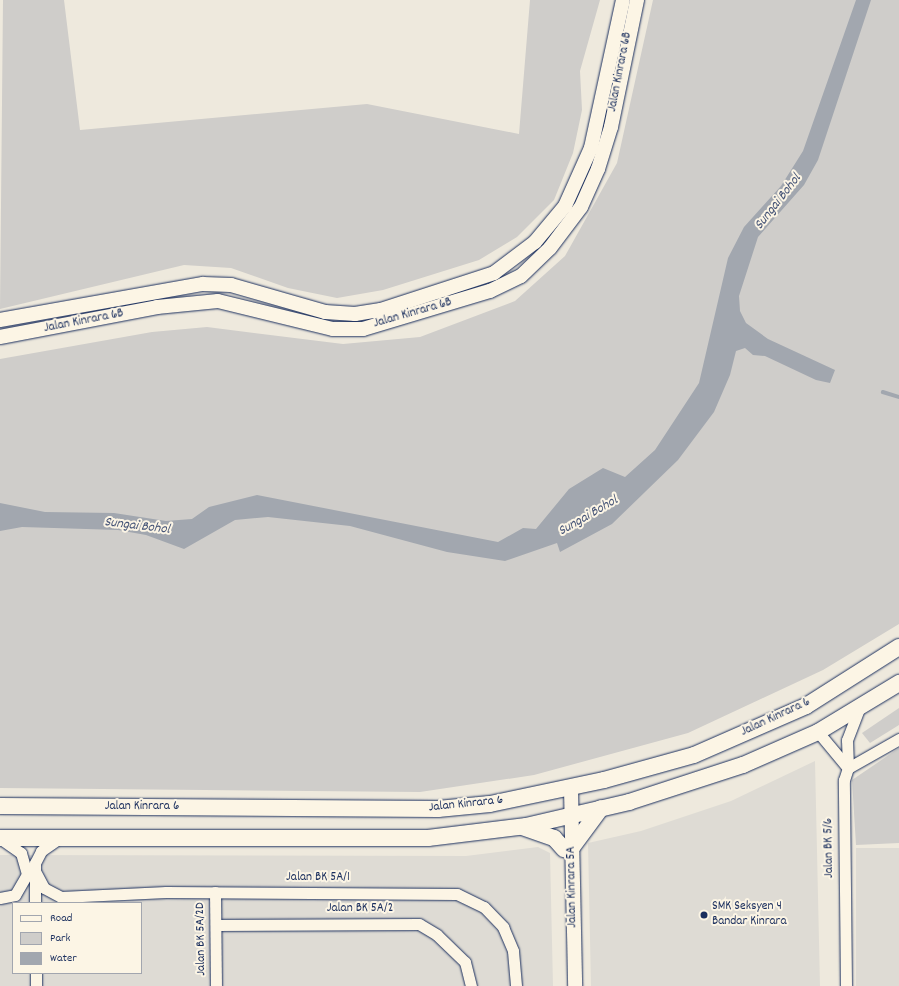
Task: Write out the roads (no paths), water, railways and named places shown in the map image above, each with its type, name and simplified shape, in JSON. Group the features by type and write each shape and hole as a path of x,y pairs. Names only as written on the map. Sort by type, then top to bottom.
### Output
{"main road":[{"name":"Jalan Kinrara 6","path":"0,806 438,809 490,804 658,767 723,743 806,706 899,647"},
{"path":"0,838 428,838 520,827 601,808 698,782 818,732 899,684"},
{"path":"520,827 554,838 569,848 601,808"}],"street":[{"name":"Jalan Kinrara 6B","path":"0,320 203,284 231,285 325,312 355,314 381,310 494,273 535,242 564,206 591,148 623,0"},
{"name":"Jalan Kinrara 6B","path":"0,337 157,307 218,301 333,329 363,328 490,291 520,276 550,248 581,207 598,169 611,127 637,0"},
{"name":"Jalan BK 5/6","path":"846,986 844,780 848,768 847,740 859,708"},
{"path":"818,732 848,768 899,740"},
{"name":"Jalan Kinrara 5A","path":"567,788 575,986"},
{"path":"0,838 21,853 27,866 21,888 8,900"},
{"path":"35,902 35,871 41,851 58,839"},
{"name":"Jalan Kinrara 5A","path":"567,986 569,848"},
{"name":"Jalan BK 5A/1","path":"35,871 44,888 56,900 215,892 457,894 484,907 503,926 514,951 516,986"},
{"name":"Jalan BK 5A/2D","path":"215,892 216,986"},
{"name":"Jalan BK 5A/2","path":"216,925 418,924 437,935 465,962 471,986"},
{"path":"36,974 36,986"}],"water":[{"name":"Sungai Bohol","path":"856,0 871,0 818,160 804,185 758,237 739,296 740,311 746,323 768,339 835,370 830,383 816,380 765,356 753,355 745,348 736,351 730,375 714,412 678,460 612,524 560,552 557,543 505,561 447,552 350,526 268,517 235,520 184,549 146,535 118,530 22,527 0,531 0,503 45,512 114,513 166,521 192,519 209,507 257,495 498,542 523,528 536,529 569,489 603,468 625,477 655,450 699,383 728,258 744,227 781,186 803,151"}],"waterway":[{"path":"883,392 899,397"}],"place":[{"name":"SMK Seksyen 4 Bandar Kinrara","path":"704,915"}]}
